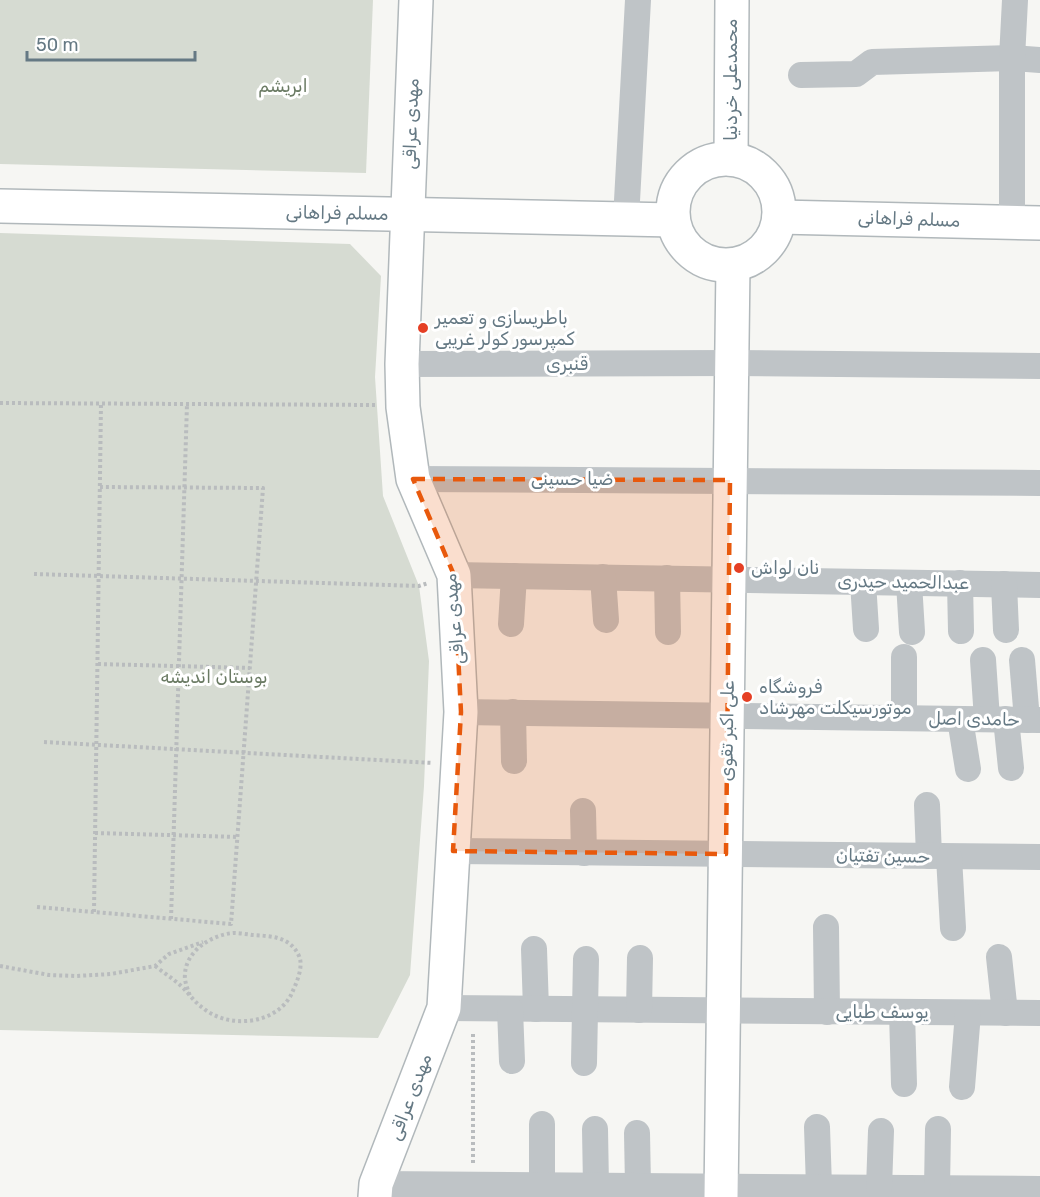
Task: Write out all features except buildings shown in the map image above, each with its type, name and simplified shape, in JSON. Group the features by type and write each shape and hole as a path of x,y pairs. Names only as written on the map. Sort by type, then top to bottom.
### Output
{"main road":[{"name":"مهدی عراقی","path":"376,1190 459,1009 453,851 461,712 454,575 412,479 403,407 402,364 416,0"},
{"name":"محمدعلی خردنیا","path":"731,159 732,0"},
{"path":"731,159 761,172 772,185 778,201 779,217 774,234 764,249 750,259 733,265 717,264 694,254 678,236 673,220 673,204 678,189 687,176 700,166 715,160 731,159"},
{"name":"مسلم فراهانی","path":"0,206 673,220"},
{"name":"مسلم فراهانی","path":"779,217 1026,222"},
{"name":"علی اکبر تقوی","path":"721,1192 733,265"}],"street":[{"path":"626,219 638,0"},
{"path":"1015,0 1012,57 1026,222"},
{"path":"801,75 856,74 872,62 1012,57 1040,60"},
{"name":"قنبری","path":"402,364 732,363 1040,366"},
{"name":"ضیا حسینی","path":"412,479 1040,483"},
{"name":"عبدالحمید حیدری","path":"454,575 1040,585"},
{"path":"511,624 514,576"},
{"path":"603,577 606,620"},
{"path":"667,578 668,632"},
{"path":"863,582 866,629"},
{"path":"909,583 912,632"},
{"path":"960,583 961,631"},
{"path":"1004,584 1006,630"},
{"path":"904,657 904,718"},
{"path":"982,660 1015,720"},
{"path":"1011,768 1022,660"},
{"name":"حامدی اصل","path":"461,712 1015,720"},
{"path":"513,712 514,761"},
{"path":"960,719 968,769"},
{"path":"927,805 953,928"},
{"path":"583,811 584,853"},
{"name":"حسین تفتیان","path":"453,851 1040,857"},
{"path":"826,927 827,1012"},
{"path":"534,950 536,1009"},
{"path":"999,957 1005,1013"},
{"path":"639,1010 640,958"},
{"path":"584,1063 586,959"},
{"name":"یوسف طبایی","path":"459,1009 1040,1013"},
{"path":"510,1009 512,1061"},
{"path":"902,1012 904,1084"},
{"path":"962,1087 968,1013"},
{"path":"542,1124 542,1185"},
{"path":"817,1126 819,1187"},
{"path":"595,1129 596,1186"},
{"path":"938,1129 948,1191"},
{"path":"881,1131 894,1191"},
{"path":"637,1133 638,1186"},
{"path":"376,1190 473,1184 638,1186 721,1192 819,1187 894,1191 1040,1189"}],"path":[{"path":"0,403 403,407"},
{"path":"94,912 101,403"},
{"path":"171,919 187,404"},
{"path":"37,907 231,924 263,488 100,487"},
{"path":"34,574 419,586 454,575"},
{"path":"98,664 250,668"},
{"path":"44,742 458,764"},
{"path":"95,833 238,837"},
{"path":"0,966 49,975 111,974 155,966 169,954 232,933 275,936 292,946 300,958 298,980 288,999 272,1014 253,1021 230,1020 204,1010 180,985 155,966"},
{"path":"190,996 184,975 190,956 207,941"},
{"path":"459,1009 473,1184"}],"highlighted area":[{"path":"413,479 730,480 726,854 453,851 461,712 454,575"}],"green space":[{"name":"ابریشم","path":"0,0 373,0 366,173 0,164"},
{"name":"بوستان اندیشه","path":"0,233 350,244 381,276 375,377 383,496 419,586 429,661 424,786 410,975 378,1038 0,1030"}],"place":[{"name":"باطریسازی و تعمیر کمپرسور کولر غریبی","path":"423,328"},
{"name":"نان لواش","path":"739,568"},
{"name":"فروشگاه موتورسیکلت مهرشاد","path":"747,697"}]}
